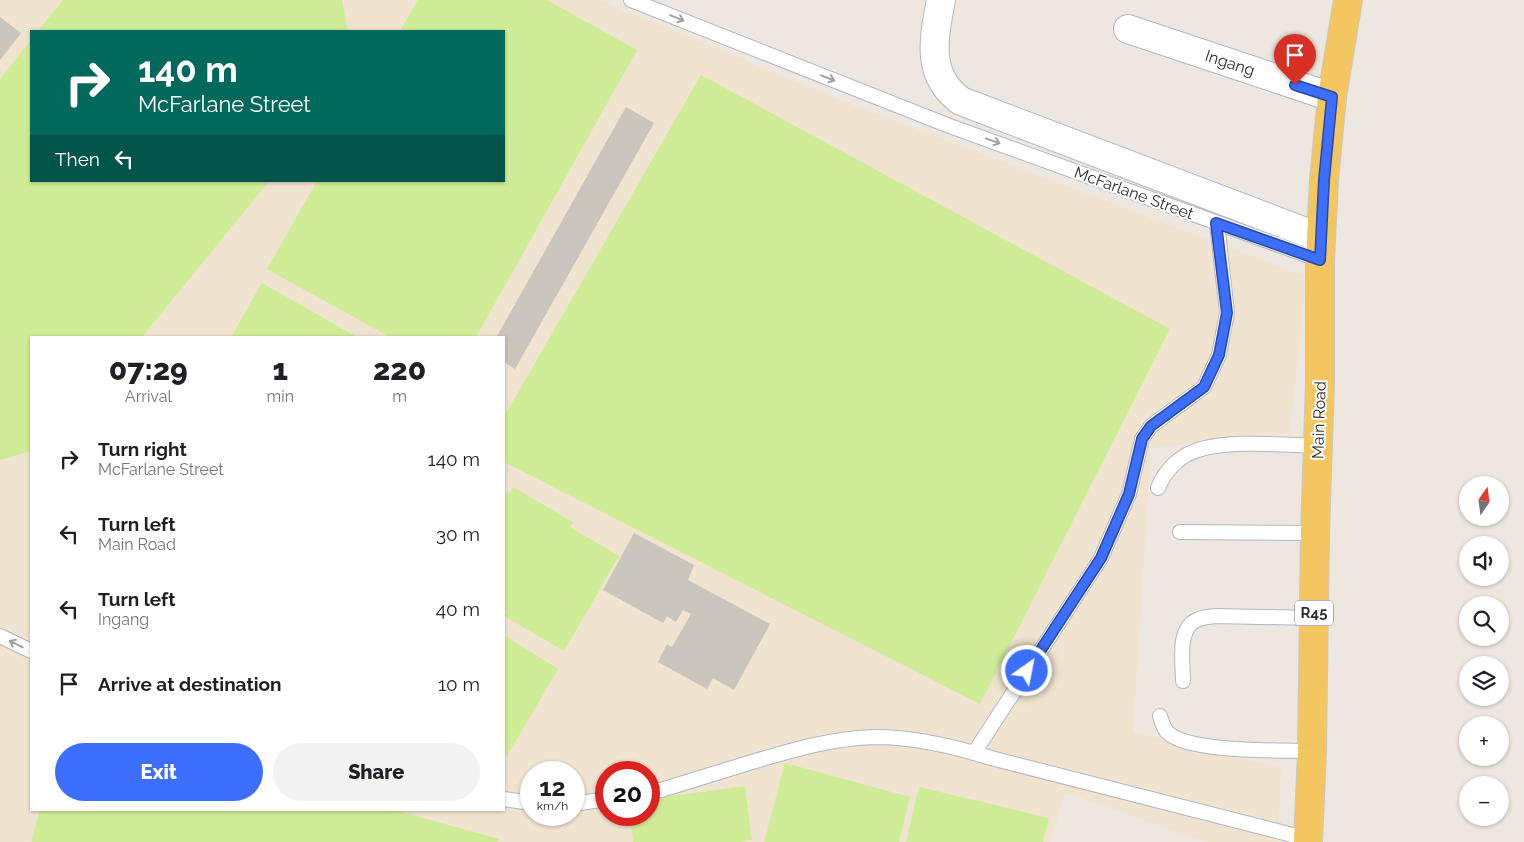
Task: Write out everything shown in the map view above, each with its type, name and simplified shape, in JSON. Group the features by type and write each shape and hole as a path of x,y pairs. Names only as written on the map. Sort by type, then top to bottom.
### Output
{"main road":[{"name":"Main Road","path":"1308,841 1312,751 1315,533 1324,180 1332,97 1348,0"}],"street":[{"path":"940,0 935,38 935,61 942,81 951,94 961,101 1321,249"},
{"name":"Ingang","path":"1128,29 1332,97"}],"lane":[{"name":"McFarlane Street","path":"631,0 947,125 1216,223 1321,249"},
{"path":"974,753 1101,558 1129,494 1142,439 1151,426 1204,387 1219,355 1227,313 1216,223"},
{"path":"1158,488 1162,478 1169,469 1180,459 1195,451 1216,446 1245,444 1318,446"},
{"path":"1180,532 1315,533"},
{"path":"1183,681 1183,638 1191,623 1199,619 1215,616 1314,618"},
{"path":"0,636 30,651"},
{"path":"1160,716 1164,728 1169,734 1197,744 1228,748 1312,751"},
{"path":"660,790 802,747 875,737 912,740 958,748 1308,841"},
{"path":"505,799 520,801"}],"shaded area":[{"path":"0,0 598,0 852,105 1306,277 1290,432 1151,448 1133,733 1281,768 1278,842 1206,842 1065,792 1050,842 0,842"}],"green space":[{"path":"63,0 342,0 348,30 39,30"},
{"path":"418,0 547,0 637,50 477,336 388,336 267,269 316,182 505,182 505,30 401,30"},
{"path":"30,41 30,182 268,182 143,336 30,336 30,451 0,460 0,79"},
{"path":"701,75 1170,329 980,704 505,463 505,415"},
{"path":"262,283 355,336 232,336"},
{"path":"513,487 573,522 570,527 619,556 564,651 505,617 507,611 505,610 505,492 509,494"},
{"path":"505,636 558,669 505,759"},
{"path":"785,763 910,797 899,842 764,842"},
{"path":"745,786 752,840 739,842 633,842 631,826 660,826 660,798"},
{"path":"919,787 1049,818 1043,842 906,842"},
{"path":"40,811 398,811 499,839 498,842 31,842"}],"building":[{"path":"0,17 21,33 0,60"},
{"path":"626,107 654,123 515,369 505,363 505,336 497,336"},
{"path":"634,533 694,565 688,580 770,624 734,690 713,678 707,689 658,662 667,644 672,647 691,614 683,610 676,622 667,616 663,623 603,590"}],"route":[{"path":"1027,671 1101,558 1129,494 1142,439 1151,426 1204,387 1219,355 1227,313 1216,223 1320,260 1324,180 1332,97 1295,85"}]}
